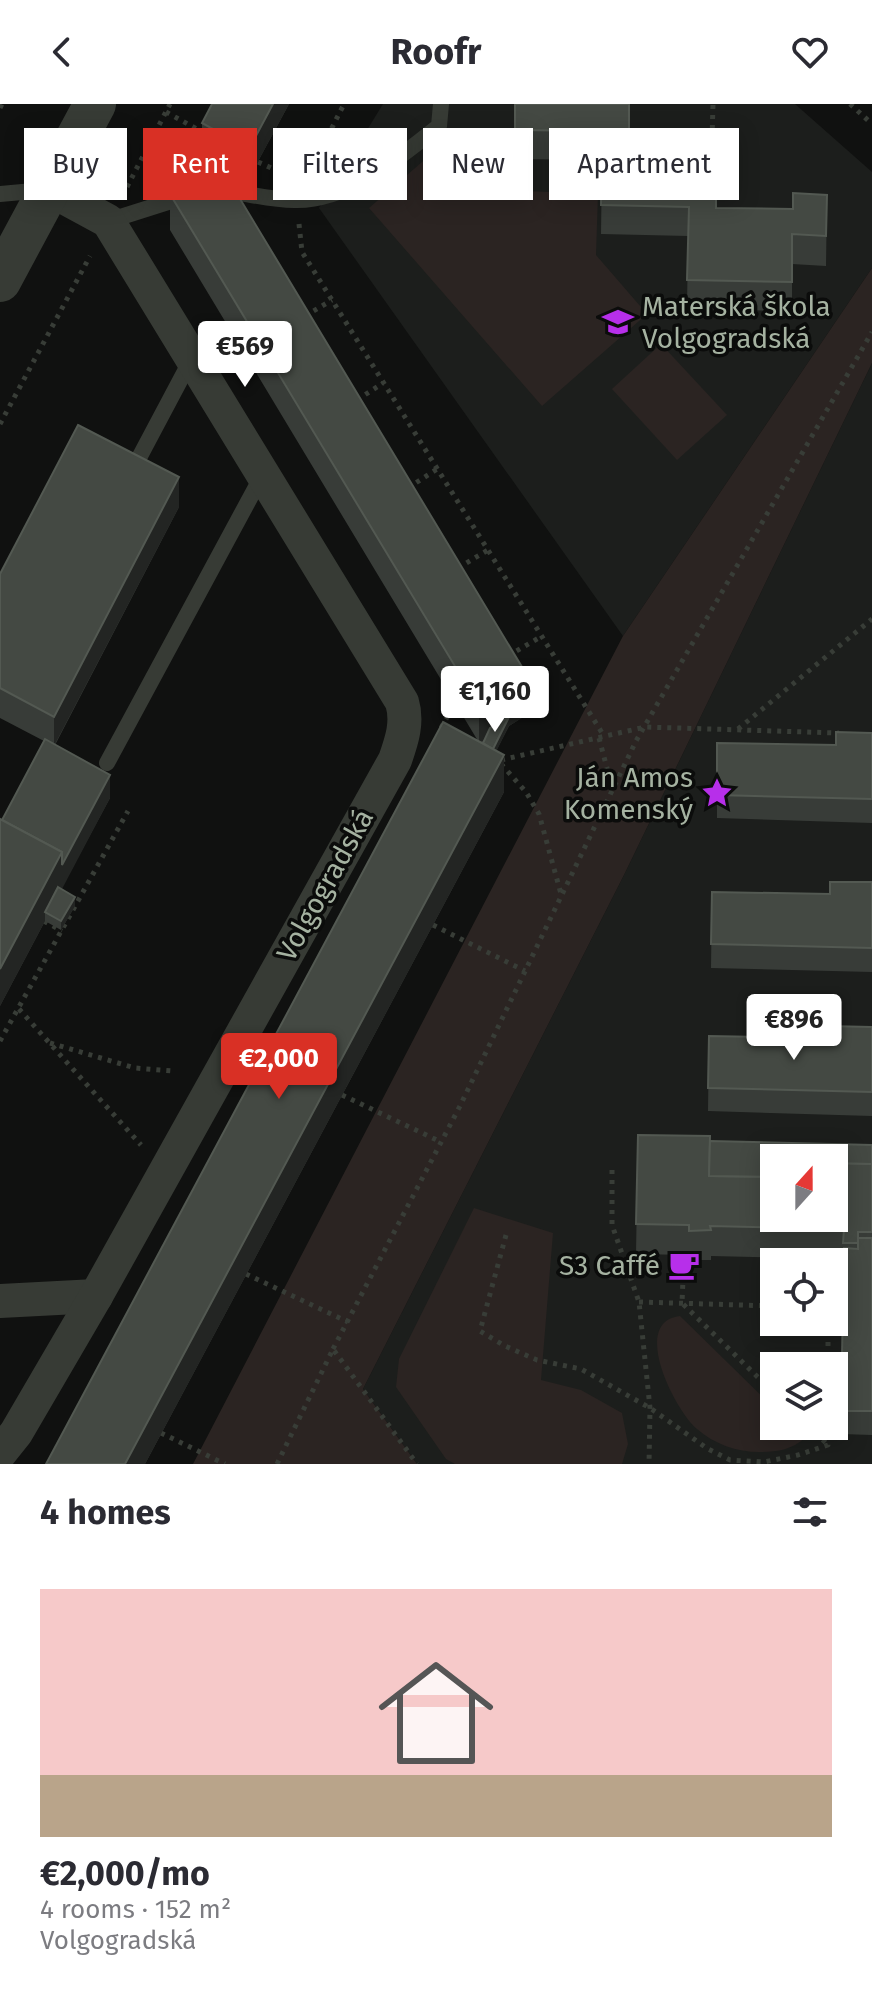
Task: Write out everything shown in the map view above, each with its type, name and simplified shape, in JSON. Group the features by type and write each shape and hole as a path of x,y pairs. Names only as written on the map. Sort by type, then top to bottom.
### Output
{"street":[{"path":"82,128 95,104"},
{"path":"4,261 42,200"},
{"path":"69,200 108,221"},
{"name":"Volgogradská","path":"0,1453 16,1433 96,1296 395,760 405,717 402,702 108,221"},
{"path":"0,1301 96,1296"}],"lane":[{"path":"407,151 439,126 441,104"},
{"path":"108,221 216,189 273,197"},
{"path":"0,194 24,192"},
{"path":"128,480 192,358"},
{"path":"107,763 263,474"}],"path":[{"path":"0,424 170,104"},
{"path":"332,128 344,104"},
{"path":"712,128 713,104"},
{"path":"850,104 872,124"},
{"path":"166,112 195,128"},
{"path":"297,200 302,252 542,636 601,737 613,791"},
{"path":"293,324 332,300"},
{"path":"277,1464 441,1142 645,727 872,332"},
{"path":"357,400 383,383"},
{"path":"396,495 437,469"},
{"path":"455,570 488,550"},
{"path":"737,730 872,619"},
{"path":"497,663 542,636"},
{"path":"562,896 539,814 526,792 494,761 645,727 842,733"},
{"path":"0,1041 128,811"},
{"path":"44,921 62,931"},
{"path":"433,925 525,971"},
{"path":"19,1009 165,1172"},
{"path":"49,1042 135,1068 173,1071"},
{"path":"342,1095 441,1142"},
{"path":"612,1170 612,1225 639,1302 650,1408 649,1464"},
{"path":"506,1235 480,1331 537,1360 581,1369 650,1408 708,1449 730,1460 764,1462 828,1445"},
{"path":"684,1255 682,1303 760,1379"},
{"path":"246,1274 348,1322"},
{"path":"639,1302 760,1306"},
{"path":"333,1349 417,1464"},
{"path":"161,1433 225,1464"},
{"path":"823,1440 828,1445"},
{"path":"828,1440 828,1445"}],"shaded area":[{"name":"Materská škola Volgogradská","path":"383,104 795,104 872,172 872,268 623,636 319,208 324,200 407,200 407,128 368,128"},
{"path":"423,161 423,200 533,200 533,191 549,192 549,200 598,200 596,255 647,314 542,406 369,208 378,200 407,200 407,175"},
{"path":"872,268 872,363 624,875 363,1389 417,1464 193,1464 623,636"},
{"path":"661,344 727,415 677,460 612,389"},
{"path":"872,363 872,1464 417,1464 363,1389 624,875"},
{"path":"474,1208 553,1233 541,1380 581,1390 622,1413 628,1444 622,1464 455,1464 446,1459 396,1387 399,1359"},
{"path":"680,1316 760,1394 760,1440 802,1440 784,1450 751,1452 718,1443 697,1429 678,1405 662,1368 657,1350 658,1334 665,1322"}],"building":[{"path":"212,104 273,104 257,134 257,128 211,128 202,123"},
{"path":"515,104 629,104 629,128 515,128"},
{"path":"793,193 827,195 826,236 792,234 792,282 687,280 689,207 601,205 601,200 716,200 716,208 793,209"},
{"path":"174,200 241,200 528,677 479,706"},
{"path":"78,425 179,477 54,717 0,688 0,574"},
{"path":"509,717 493,749 483,743 490,728"},
{"path":"443,722 504,755 125,1464 46,1464"},
{"path":"836,732 872,733 872,799 717,795 717,743 836,745"},
{"path":"45,739 110,775 62,865 62,852 2,820"},
{"path":"0,819 62,852 0,969"},
{"path":"830,882 872,882 872,948 711,944 712,892 830,894"},
{"path":"58,887 75,897 61,921 45,912"},
{"path":"827,1026 872,1027 872,1092 708,1088 709,1036 828,1038"},
{"path":"638,1135 710,1136 709,1176 760,1177 760,1227 710,1226 711,1230 689,1231 689,1225 636,1224"},
{"path":"710,1141 832,1144 760,1144 760,1177 709,1176"},
{"path":"848,1144 872,1145 872,1164 848,1163"},
{"path":"848,1163 872,1164 872,1232 858,1232 858,1243 843,1243 844,1232 848,1232"},
{"path":"858,1238 872,1238 872,1411 848,1411 848,1352 842,1352 842,1336 848,1336 848,1248 858,1249"}],"place":[{"name":"Materská škola Volgogradská","path":"618,322"},
{"name":"Ján Amos Komenský","path":"717,793"},
{"name":"S3 Caffé","path":"684,1265"}]}
